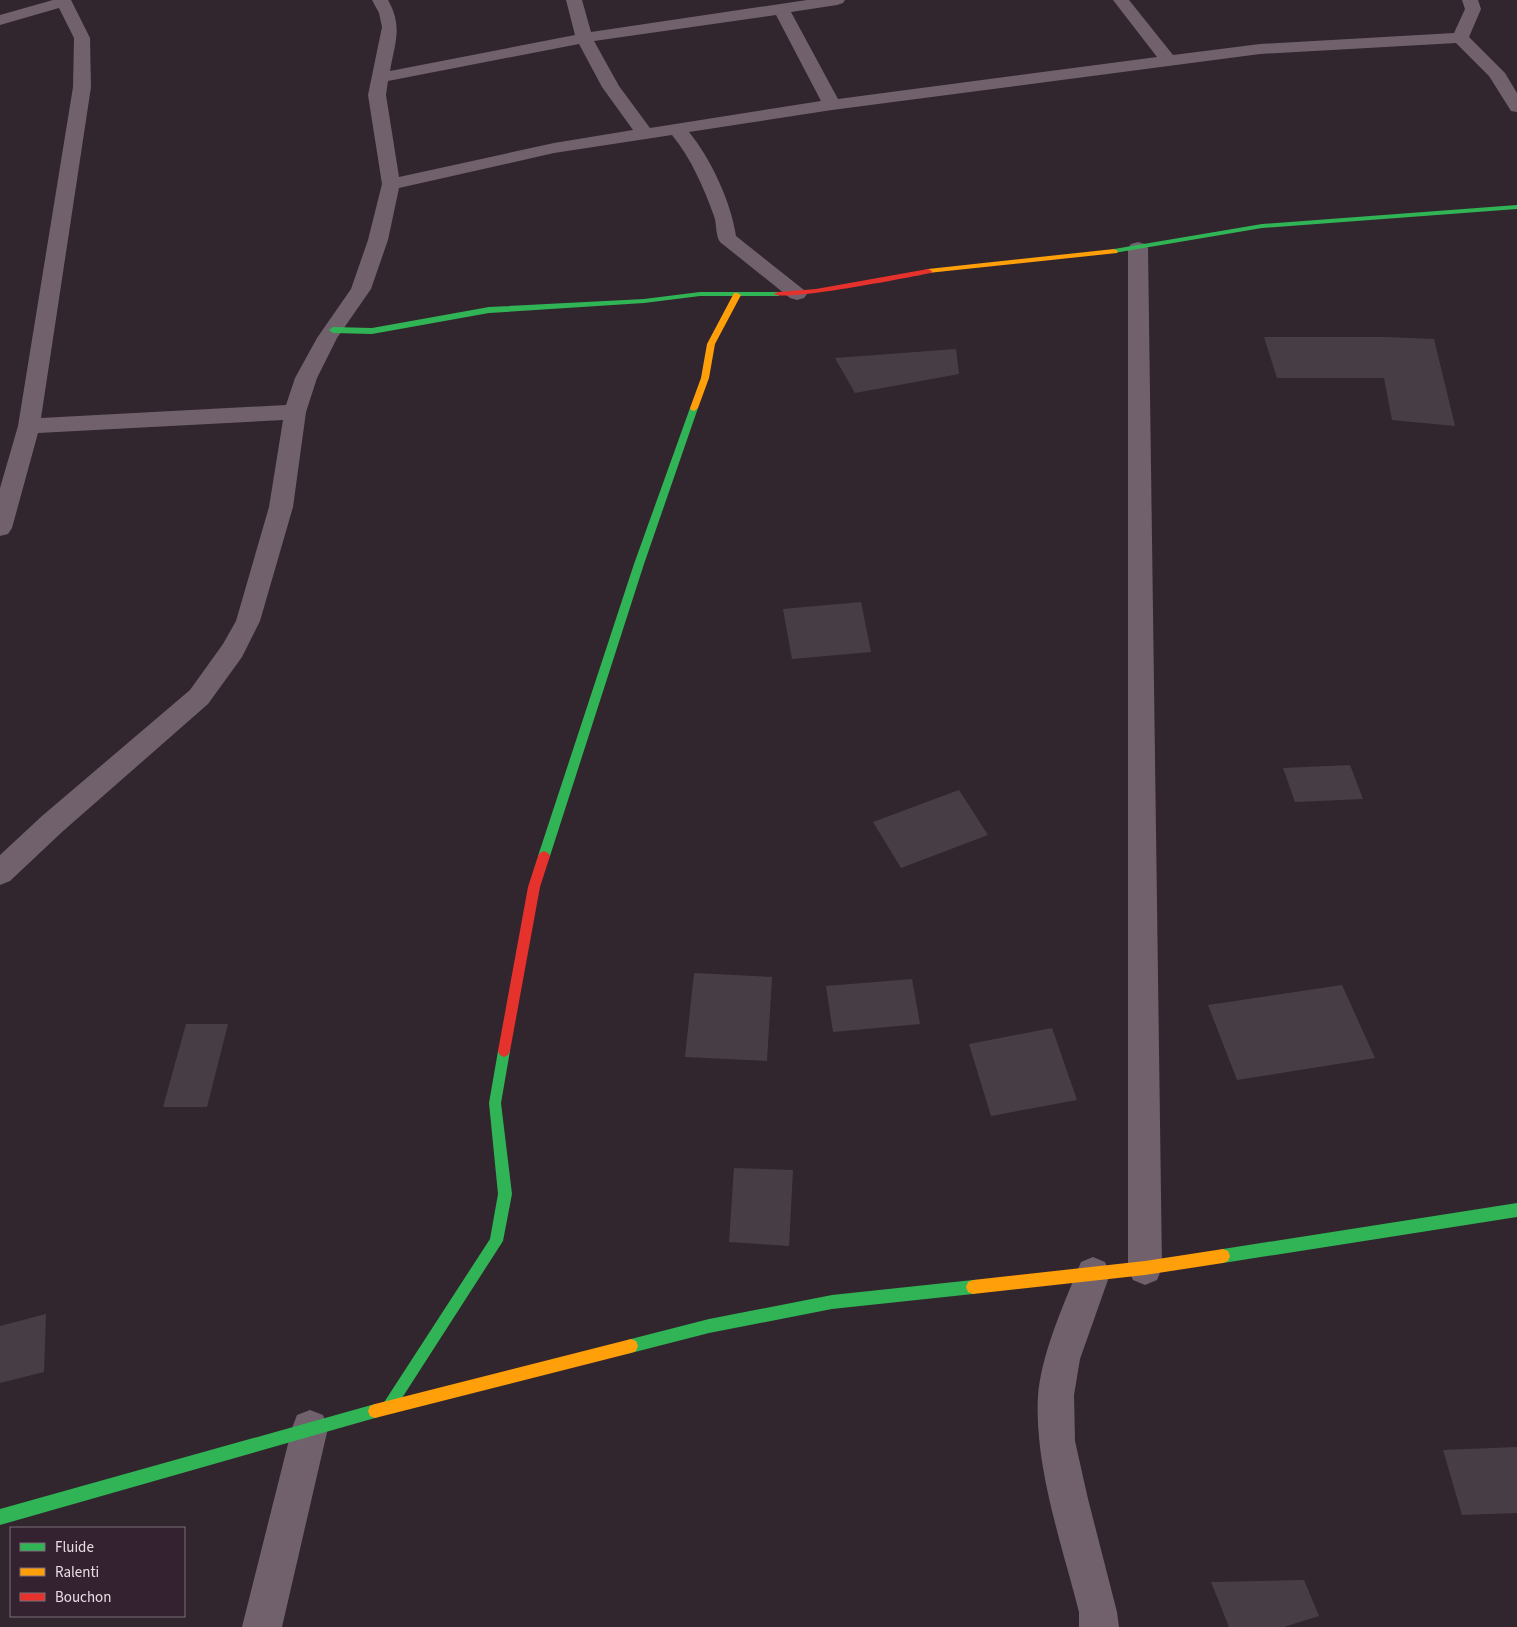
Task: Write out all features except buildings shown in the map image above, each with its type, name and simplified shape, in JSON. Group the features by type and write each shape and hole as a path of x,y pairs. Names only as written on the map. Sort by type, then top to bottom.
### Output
{"street":[{"path":"0,873 52,824 199,697 233,650 248,621 281,507 294,412 306,378 333,330 361,289 378,240 391,184 377,95 390,26 387,13 380,0"},
{"path":"574,0 583,38 605,82 645,134"},
{"path":"379,78 583,38 838,0"},
{"path":"1121,0 1169,61"},
{"path":"1460,38 1473,8 1470,0"},
{"path":"0,20 64,1 82,38 82,87 29,426 0,528"},
{"path":"781,10 832,105"},
{"path":"391,184 554,148 676,128 832,105 1260,49 1460,38 1496,73 1517,107"},
{"path":"676,128 694,150 724,217 727,238 797,294"},
{"path":"333,330 372,331 489,310 644,302 700,294 797,294 902,274 1138,248 1262,226 1517,207"},
{"path":"1138,248 1145,1268"},
{"path":"388,1408 496,1241 506,1194 495,1103 534,887 639,564 705,378 711,344 737,295"},
{"path":"29,426 294,412"},
{"path":"0,1517 310,1428 709,1326 832,1302 1145,1268 1517,1210"},
{"path":"1093,1274 1062,1358 1056,1394 1057,1441 1098,1612 1099,1627"},
{"path":"262,1627 310,1428"}],"traffic: fast":[{"path":"1114,251 1262,226 1517,207"},
{"path":"333,330 372,331 489,310 644,301 700,294 778,294"},
{"path":"544,856 639,564 694,408"},
{"path":"388,1407 496,1241 505,1194 495,1103 504,1051"},
{"path":"1223,1256 1517,1210"},
{"path":"631,1346 709,1326 832,1302 973,1287"},
{"path":"0,1517 375,1411"}],"traffic: slow":[{"path":"928,271 1114,251"},
{"path":"694,408 705,378 711,344 737,295"},
{"path":"973,1287 1145,1268 1223,1256"},
{"path":"375,1411 631,1346"}],"traffic: jam":[{"path":"778,294 816,291 928,271"},
{"path":"504,1051 534,887 544,856"}]}
